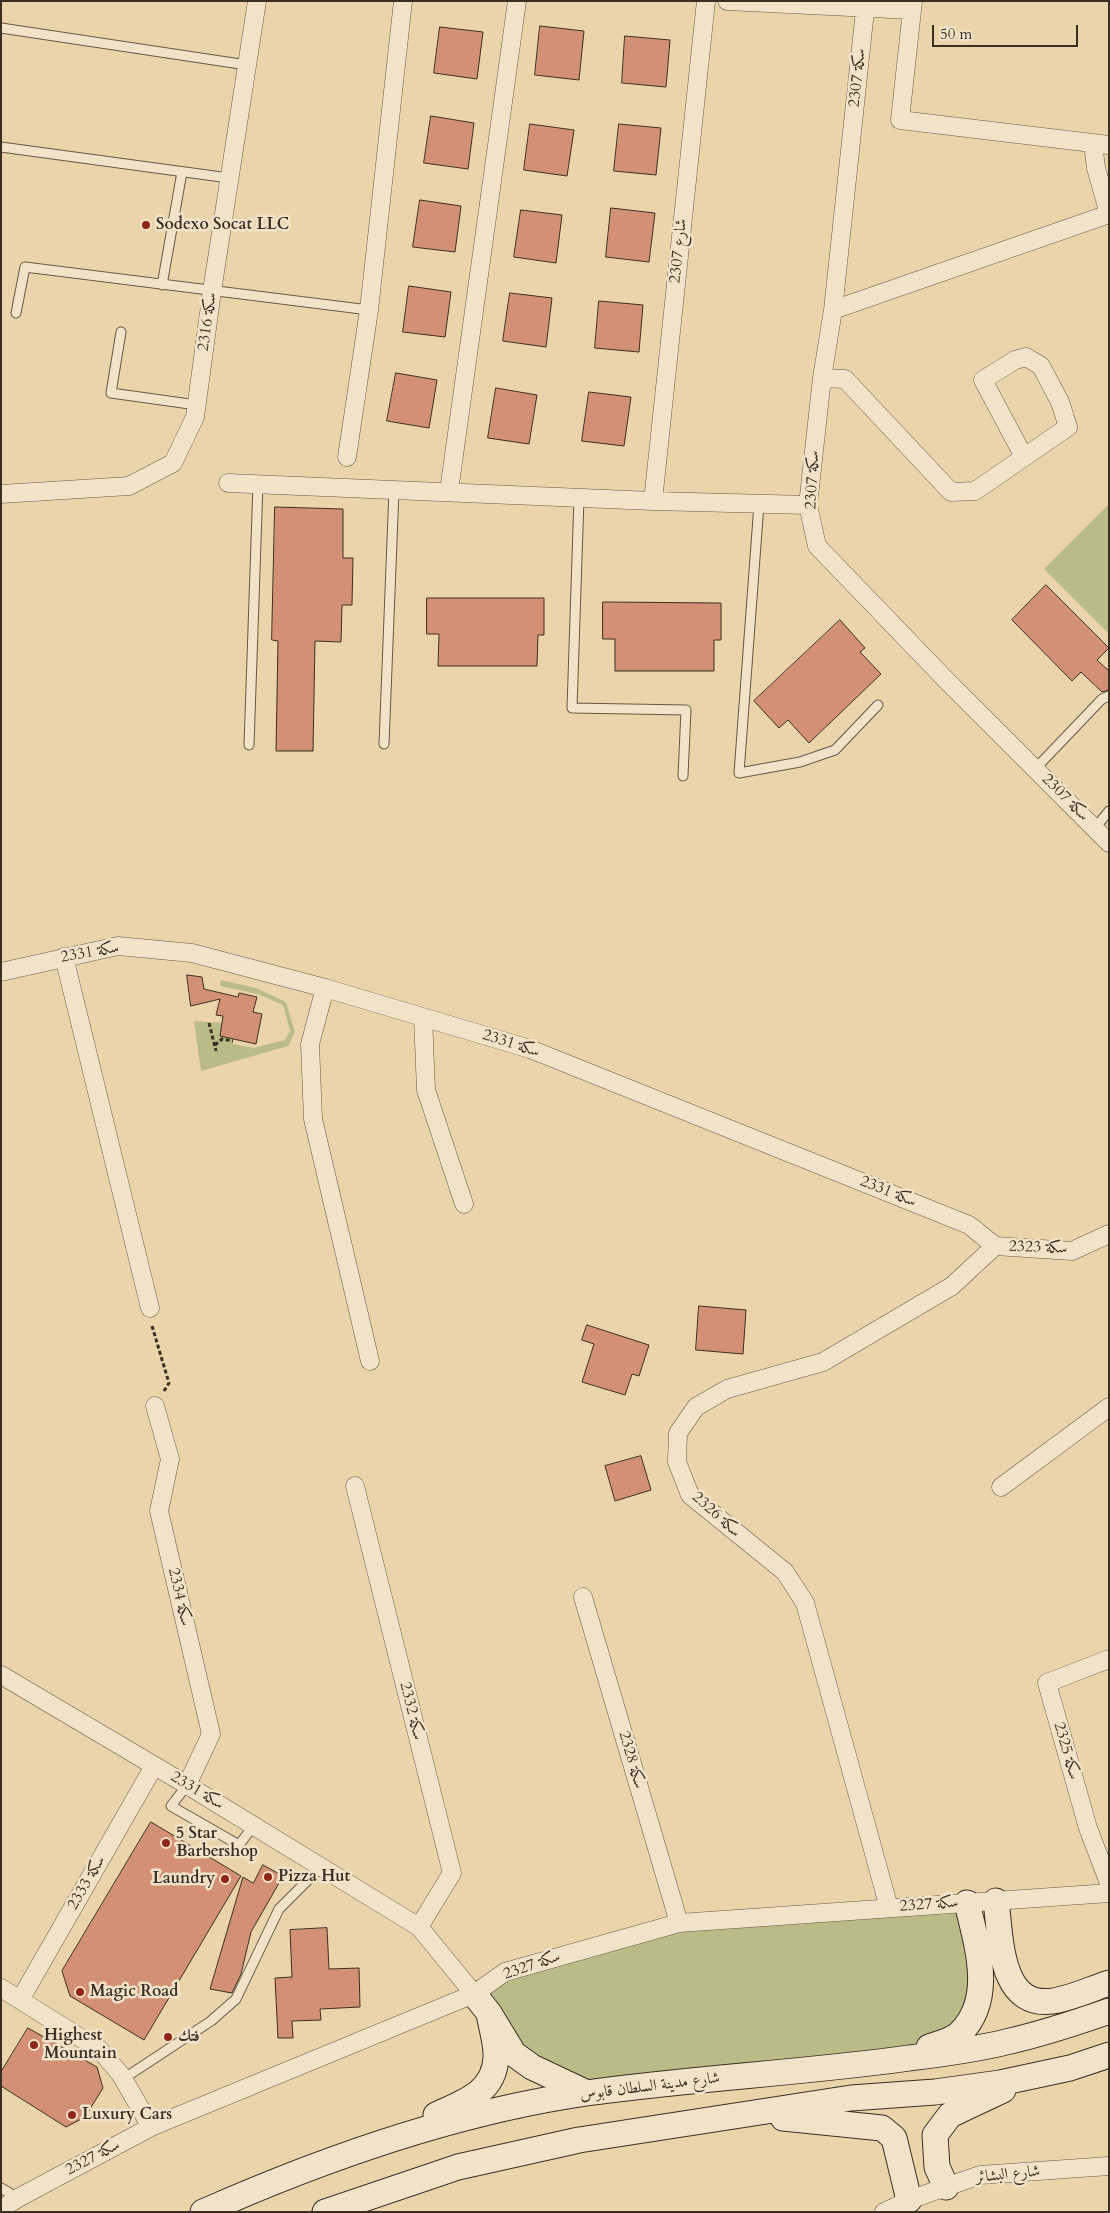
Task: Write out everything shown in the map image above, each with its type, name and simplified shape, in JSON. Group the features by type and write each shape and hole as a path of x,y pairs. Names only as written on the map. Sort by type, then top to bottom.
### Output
{"main road":[{"path":"996,1901 1003,1961 1013,1985 1028,1999 1052,2001 1109,1983"},
{"path":"880,2062 930,2047 959,2035 976,2013 982,1978 976,1938 967,1903"},
{"path":"481,2003 514,2054 532,2067 588,2093"},
{"path":"346,2155 480,2094 493,2076 497,2057 481,2003"},
{"name":"شارع مدينة السلطان قابوس","path":"203,2212 277,2180 346,2155 483,2114 588,2093 880,2062 1006,2042 1109,2011"},
{"path":"946,2187 937,2167 935,2135 950,2115 975,2102 1041,2075 1109,2055"},
{"path":"325,2212 458,2166 579,2140 851,2098 935,2092 1041,2075"},
{"path":"743,2115 882,2128 894,2138 909,2200"}],"street":[{"name":"2316 سكة","path":"1,494 129,486 174,464 195,417 212,292 257,1"},
{"path":"347,457 369,310 403,1"},
{"path":"449,491 518,1"},
{"name":"2307 شارع","path":"653,501 706,1"},
{"path":"727,1 913,6 900,120 1101,144 1096,168 1109,214 832,310"},
{"name":"سكة 2307","path":"866,4 808,505 817,546 949,683 1109,843"},
{"path":"822,378 845,380 951,492 975,491 1068,427 1060,402 1041,366 1026,357 1015,360 983,380 1024,457"},
{"path":"228,483 653,501 808,505"},
{"name":"سكة 2331","path":"1,972 118,946 192,953 325,988 530,1049 969,1225 995,1246"},
{"path":"64,957 150,1308"},
{"path":"325,988 310,1044 313,1119 370,1360"},
{"path":"423,1017 426,1090 464,1204"},
{"name":"سكة 2323","path":"995,1246 1072,1251 1109,1234"},
{"name":"سكة 2326","path":"889,1908 805,1603 784,1572 690,1495 677,1462 678,1433 696,1407 727,1389 823,1362 952,1286 995,1246"},
{"name":"سكة 2334","path":"155,1406 170,1459 159,1511 211,1734 187,1785"},
{"path":"1001,1487 1109,1408"},
{"name":"سكة 2332","path":"355,1486 452,1873 419,1927"},
{"name":"سكة 2328","path":"584,1597 679,1923"},
{"name":"سكة 2325","path":"1109,1659 1046,1683 1088,1828 1109,1883"},
{"name":"سكة 2331","path":"1,1675 187,1785 419,1927 481,2003"},
{"name":"سكة 2333","path":"20,2000 154,1766"},
{"name":"سكة 2327","path":"1,2209 151,2127 481,2003 505,1972 679,1923 1109,1893"},
{"path":"1,1988 100,2050 123,2079 151,2127"},
{"name":"شارع البشائر","path":"884,2212 909,2200 980,2175 1109,2166"}],"lane":[{"path":"1,28 247,65"},
{"path":"1,147 229,178"},
{"path":"162,285 182,172"},
{"path":"16,313 25,267 212,292 369,310"},
{"path":"121,332 111,393 197,405"},
{"path":"249,745 258,484"},
{"path":"384,744 394,490"},
{"path":"579,498 572,708 686,710 683,776"},
{"path":"759,504 739,773 800,762 835,750 878,705"},
{"path":"1036,768 1102,699 1109,696"},
{"path":"1095,828 1109,812"},
{"path":"187,1785 172,1806 239,1845 254,1826"},
{"path":"123,2079 211,2021 236,1999 279,1909 321,1867"},
{"path":"1,2188 18,2198"}],"path":[{"path":"210,1023 216,1052"},
{"path":"215,1045 222,1039 232,1041"},
{"path":"150,1308 152,1324 169,1383 155,1406"}],"green space":[{"path":"1109,504 1109,634 1044,569"},
{"path":"221,980 256,988 286,1002 295,1032 288,1046 201,1071 194,1021 224,1023 233,1039 233,1044 254,1048 285,1040 290,1031 283,1005 258,994 220,986"},
{"path":"965,1905 974,2012 929,2044 587,2090 533,2065 477,1994 505,1974 678,1925"}],"building":[{"path":"540,26 584,31 579,80 535,75"},
{"path":"440,27 483,32 477,79 434,73"},
{"path":"625,36 670,40 666,87 622,83"},
{"path":"431,116 474,123 468,169 424,163"},
{"path":"530,124 574,130 567,176 524,170"},
{"path":"619,124 661,128 656,175 614,171"},
{"path":"420,200 461,206 455,252 413,247"},
{"path":"611,208 655,213 649,262 606,257"},
{"path":"521,210 562,215 556,263 514,257"},
{"path":"409,286 451,292 445,337 403,332"},
{"path":"510,293 552,298 546,347 503,341"},
{"path":"599,301 643,305 639,352 595,348"},
{"path":"396,373 437,380 429,428 387,421"},
{"path":"496,388 537,395 529,444 488,438"},
{"path":"589,392 631,397 624,446 582,441"},
{"path":"275,507 343,509 343,558 353,558 352,605 342,605 341,642 315,641 313,751 276,751 278,641 272,640"},
{"path":"1046,585 1109,648 1097,660 1109,671 1109,690 1102,692 1081,672 1072,681 1012,620"},
{"path":"427,598 544,598 544,635 538,635 537,666 438,666 439,634 427,634"},
{"path":"603,602 721,603 721,640 714,640 714,671 615,671 615,639 603,639"},
{"path":"840,620 865,648 860,652 881,674 809,743 788,720 779,728 754,701"},
{"path":"187,975 202,977 204,989 238,997 239,993 257,997 253,1012 262,1014 256,1044 220,1036 223,1016 216,1015 220,999 191,1006"},
{"path":"699,1306 746,1310 743,1354 696,1350"},
{"path":"587,1325 649,1345 639,1376 632,1374 625,1395 582,1382 594,1344 582,1340"},
{"path":"641,1456 651,1490 615,1501 605,1466"},
{"path":"151,1822 241,1876 144,2040 70,1996 62,1971"},
{"path":"263,1865 283,1876 251,1932 241,1974 232,1993 210,1989 243,1877 253,1883"},
{"path":"327,1928 329,1969 359,1968 360,2007 320,2009 321,2020 292,2021 293,2038 278,2038 275,1978 292,1977 290,1930"},
{"path":"28,2028 97,2067 103,2088 85,2117 66,2127 1,2086 1,2072"}],"place":[{"name":"Sodexo Socat LLC","path":"146,225"},
{"name":"5 Star Barbershop","path":"166,1843"},
{"name":"Pizza Hut","path":"268,1877"},
{"name":"Laundry","path":"225,1879"},
{"name":"Magic Road","path":"80,1992"},
{"name":"فتك","path":"168,2037"},
{"name":"Highest Mountain","path":"34,2045"},
{"name":"Luxury Cars","path":"72,2115"}]}
